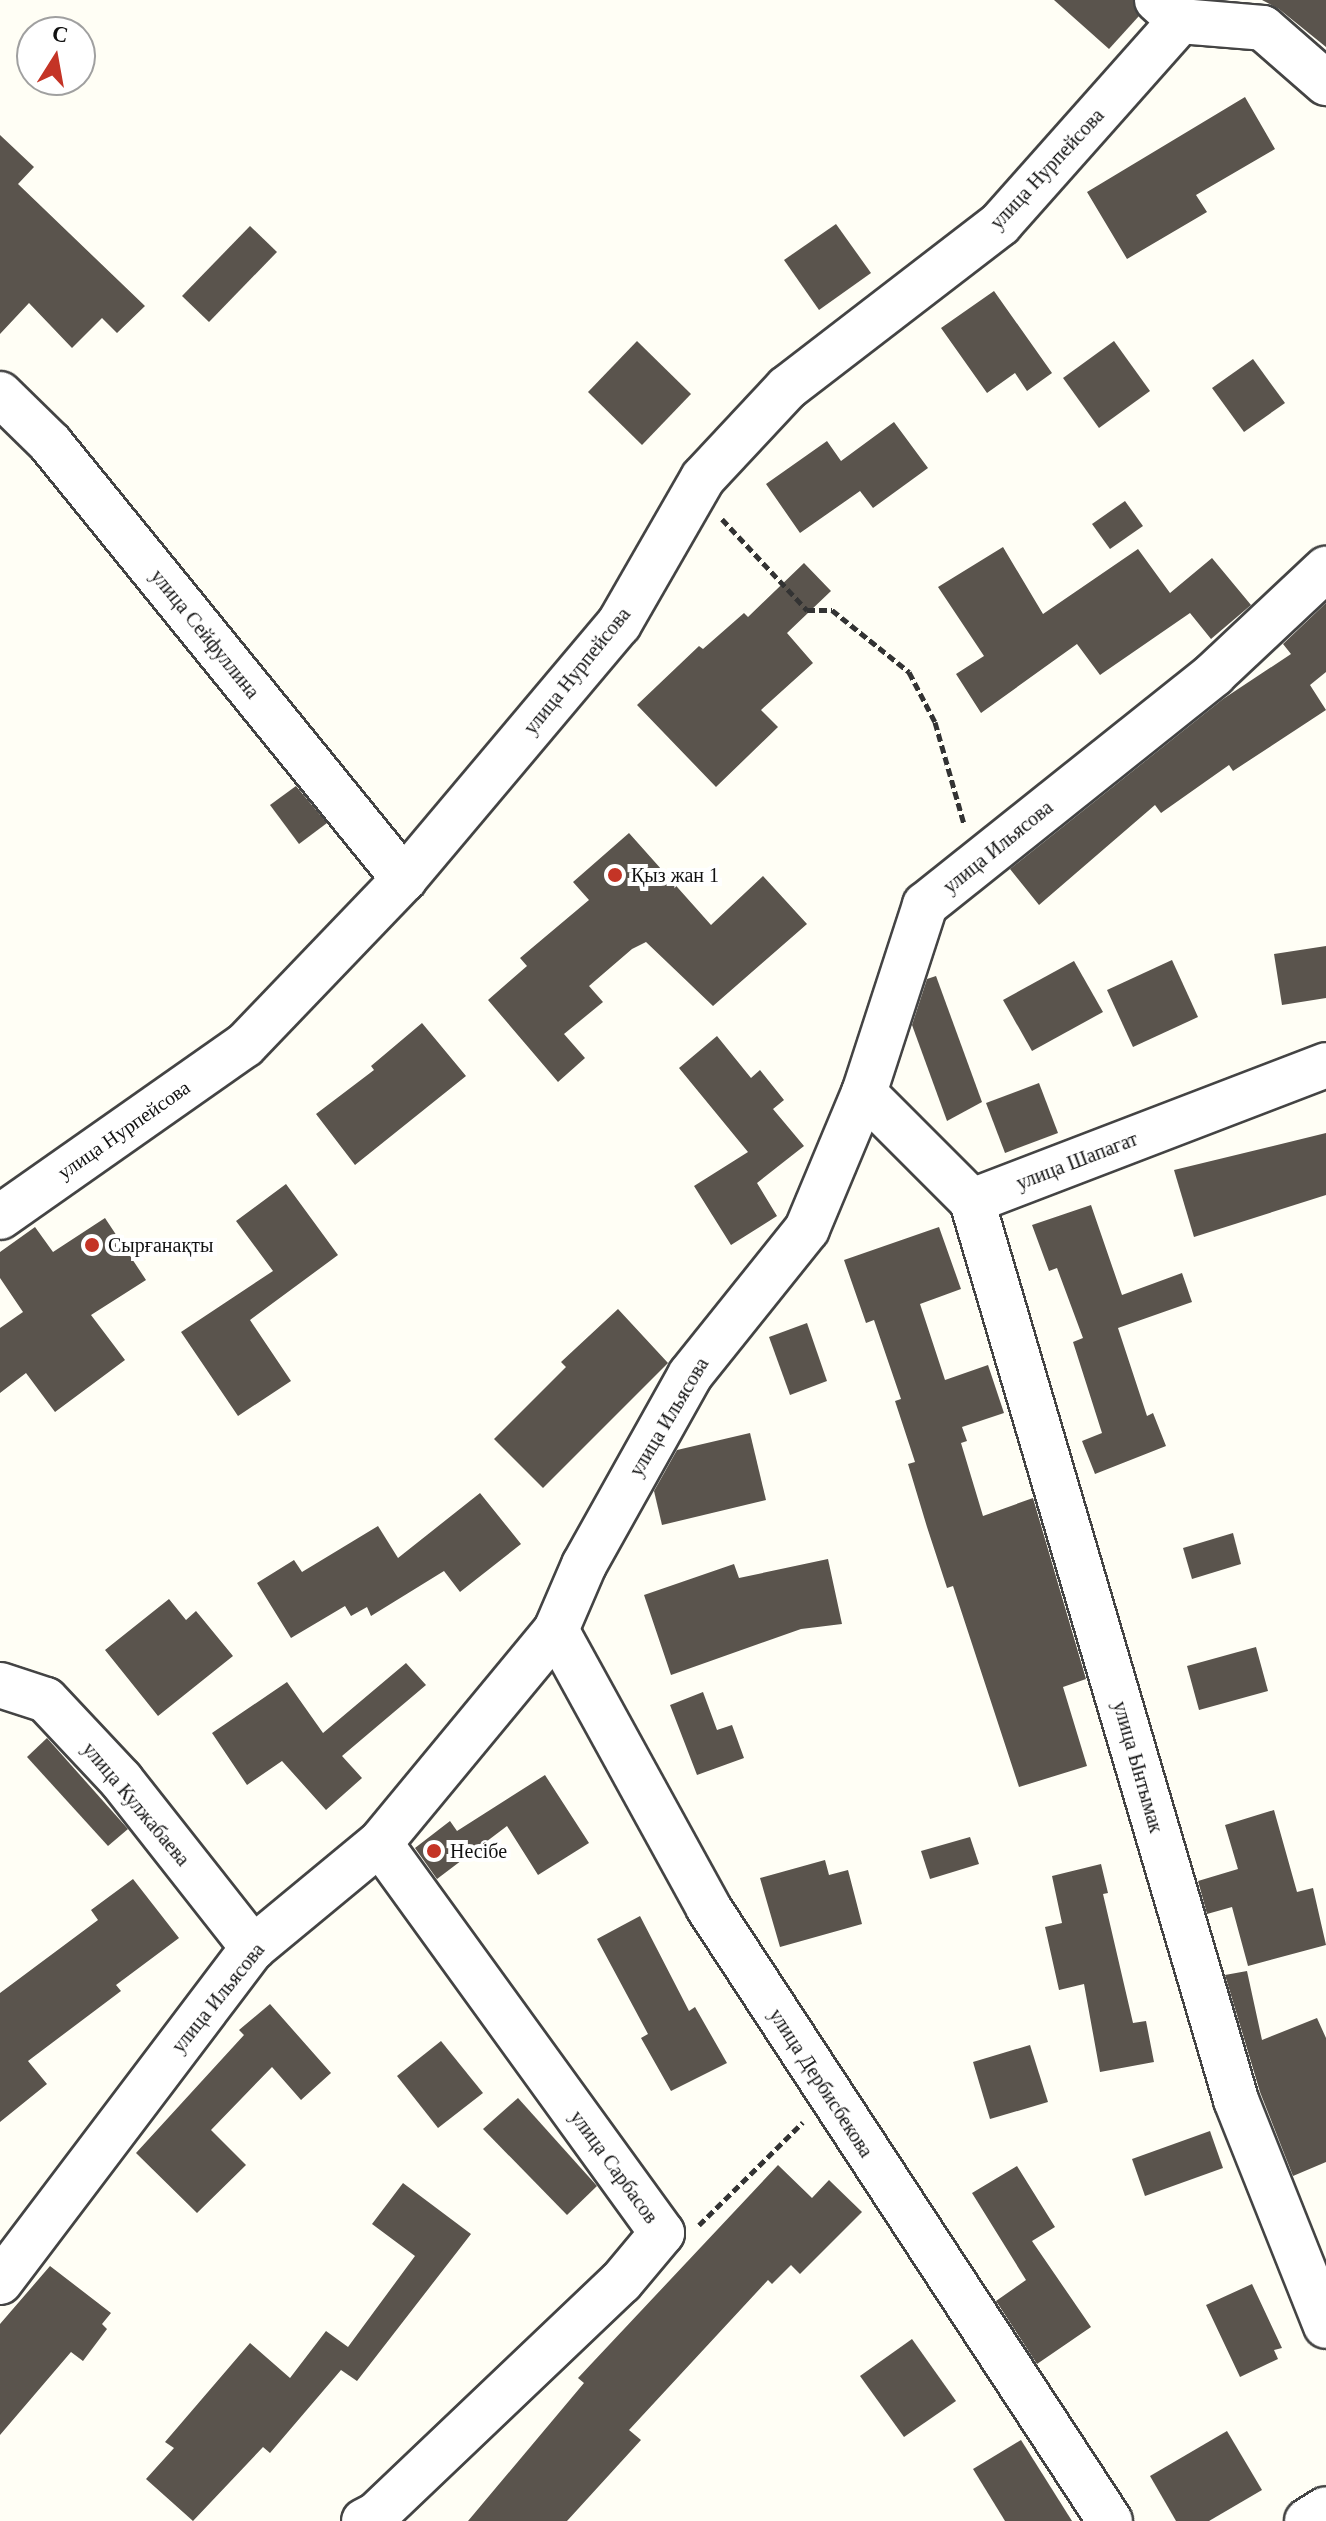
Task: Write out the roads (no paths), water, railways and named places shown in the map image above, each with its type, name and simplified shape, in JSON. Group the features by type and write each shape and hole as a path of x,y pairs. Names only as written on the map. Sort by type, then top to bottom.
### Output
{"street":[{"path":"1169,10 1263,28 1326,83"},
{"name":"улица Нурпейсова","path":"0,1217 245,1045 404,879 619,624 698,487 787,388 1000,224 1169,10"},
{"name":"улица Сейфуллина","path":"0,394 50,443 404,879"},
{"name":"улица Ильясова","path":"0,2282 253,1948 380,1843 556,1630 584,1565 690,1375 807,1229 864,1093 925,905 1214,674 1326,569"},
{"name":"улица Шапагат","path":"972,1201 1326,1065"},
{"path":"864,1093 972,1201"},
{"name":"улица Ынтымак","path":"972,1201 1236,2100 1326,2326"},
{"name":"улица Дербисбекова","path":"556,1630 708,1907 1110,2521"},
{"name":"улица Кулжабаева","path":"0,1685 46,1700 121,1780 253,1948"},
{"name":"улица Сарбасов","path":"364,2521 376,2515 621,2282 662,2233 380,1843"},
{"path":"1307,2521 1326,2509"}],"place":[{"name":"Қыз жан 1","path":"615,875"},
{"name":"Сырғанақты","path":"92,1245"},
{"name":"Несібе","path":"434,1851"}]}
